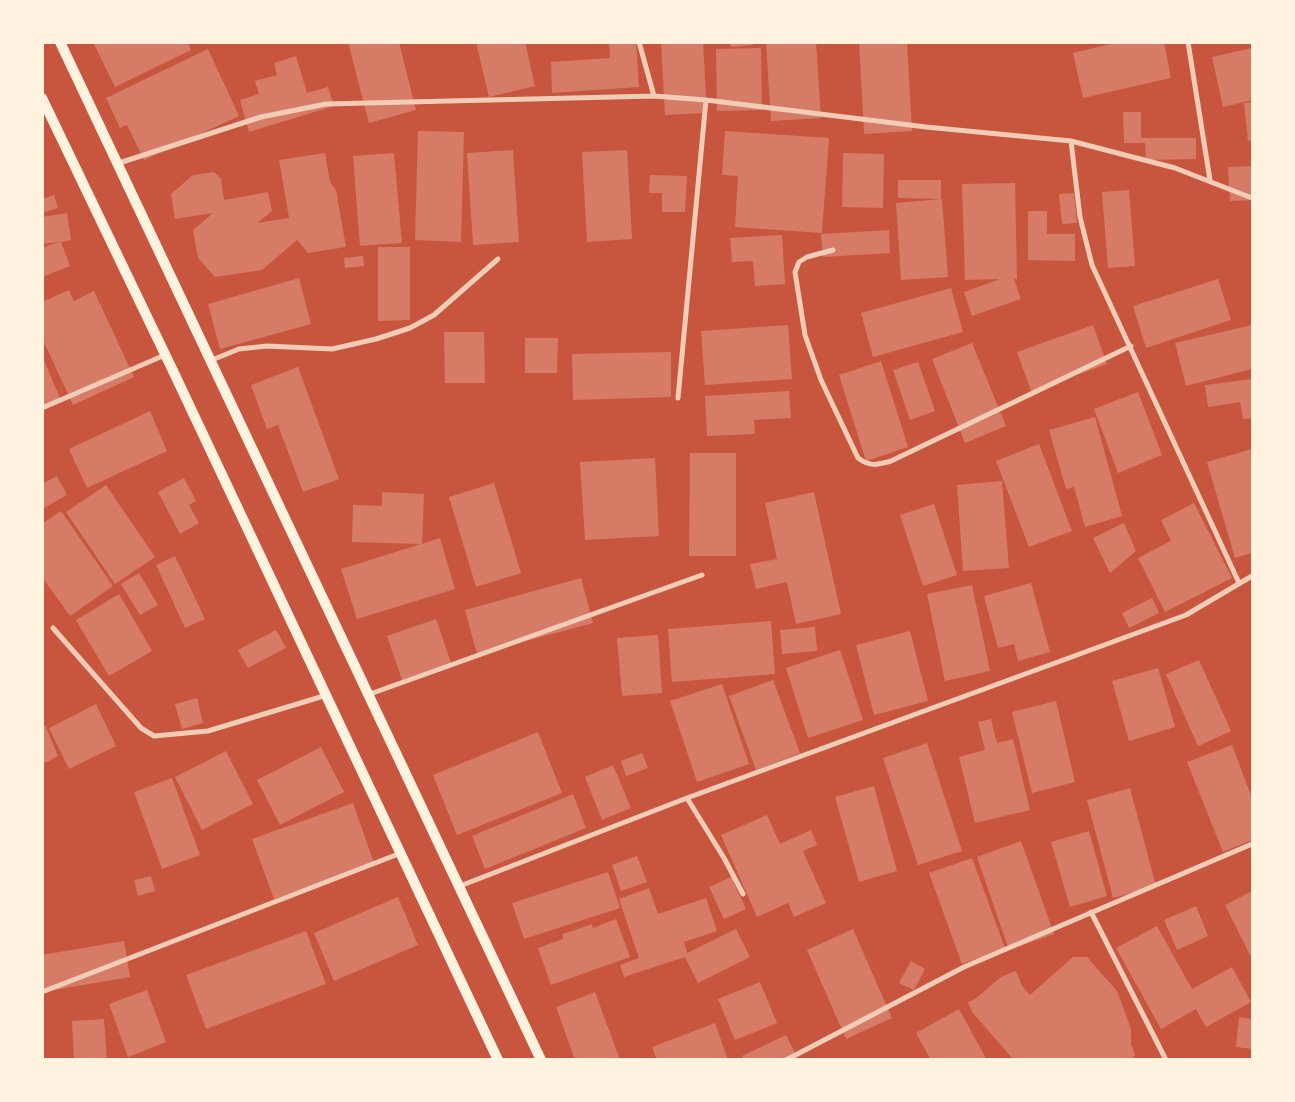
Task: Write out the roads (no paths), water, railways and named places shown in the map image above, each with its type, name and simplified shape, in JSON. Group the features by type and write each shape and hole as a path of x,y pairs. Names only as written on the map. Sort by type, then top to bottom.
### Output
{"main road":[{"path":"60,42 116,164 212,360 370,694 541,1060"},
{"path":"42,98 166,355 498,1060"}],"street":[{"path":"639,42 654,96"},
{"path":"1188,42 1210,180"},
{"path":"116,164 261,117 298,108 326,104 654,96 706,100 926,127 1071,141 1107,149 1210,180 1252,198"},
{"path":"678,398 706,100"},
{"path":"1071,141 1080,217 1092,265 1239,583"},
{"path":"832,250 807,257 799,262 795,272 797,289 805,335 821,380 858,458 866,464 876,465 891,461 1131,346"},
{"path":"212,360 239,349 266,346 332,349 376,339 410,328 434,315 498,260"},
{"path":"42,408 166,355"},
{"path":"370,694 702,575"},
{"path":"460,886 688,798 1186,615 1252,576"},
{"path":"53,628 141,728 154,736 208,731 327,695"},
{"path":"688,798 743,894"},
{"path":"786,1060 964,967 1252,844"},
{"path":"42,992 402,853"},
{"path":"1091,912 1166,1060"}]}
